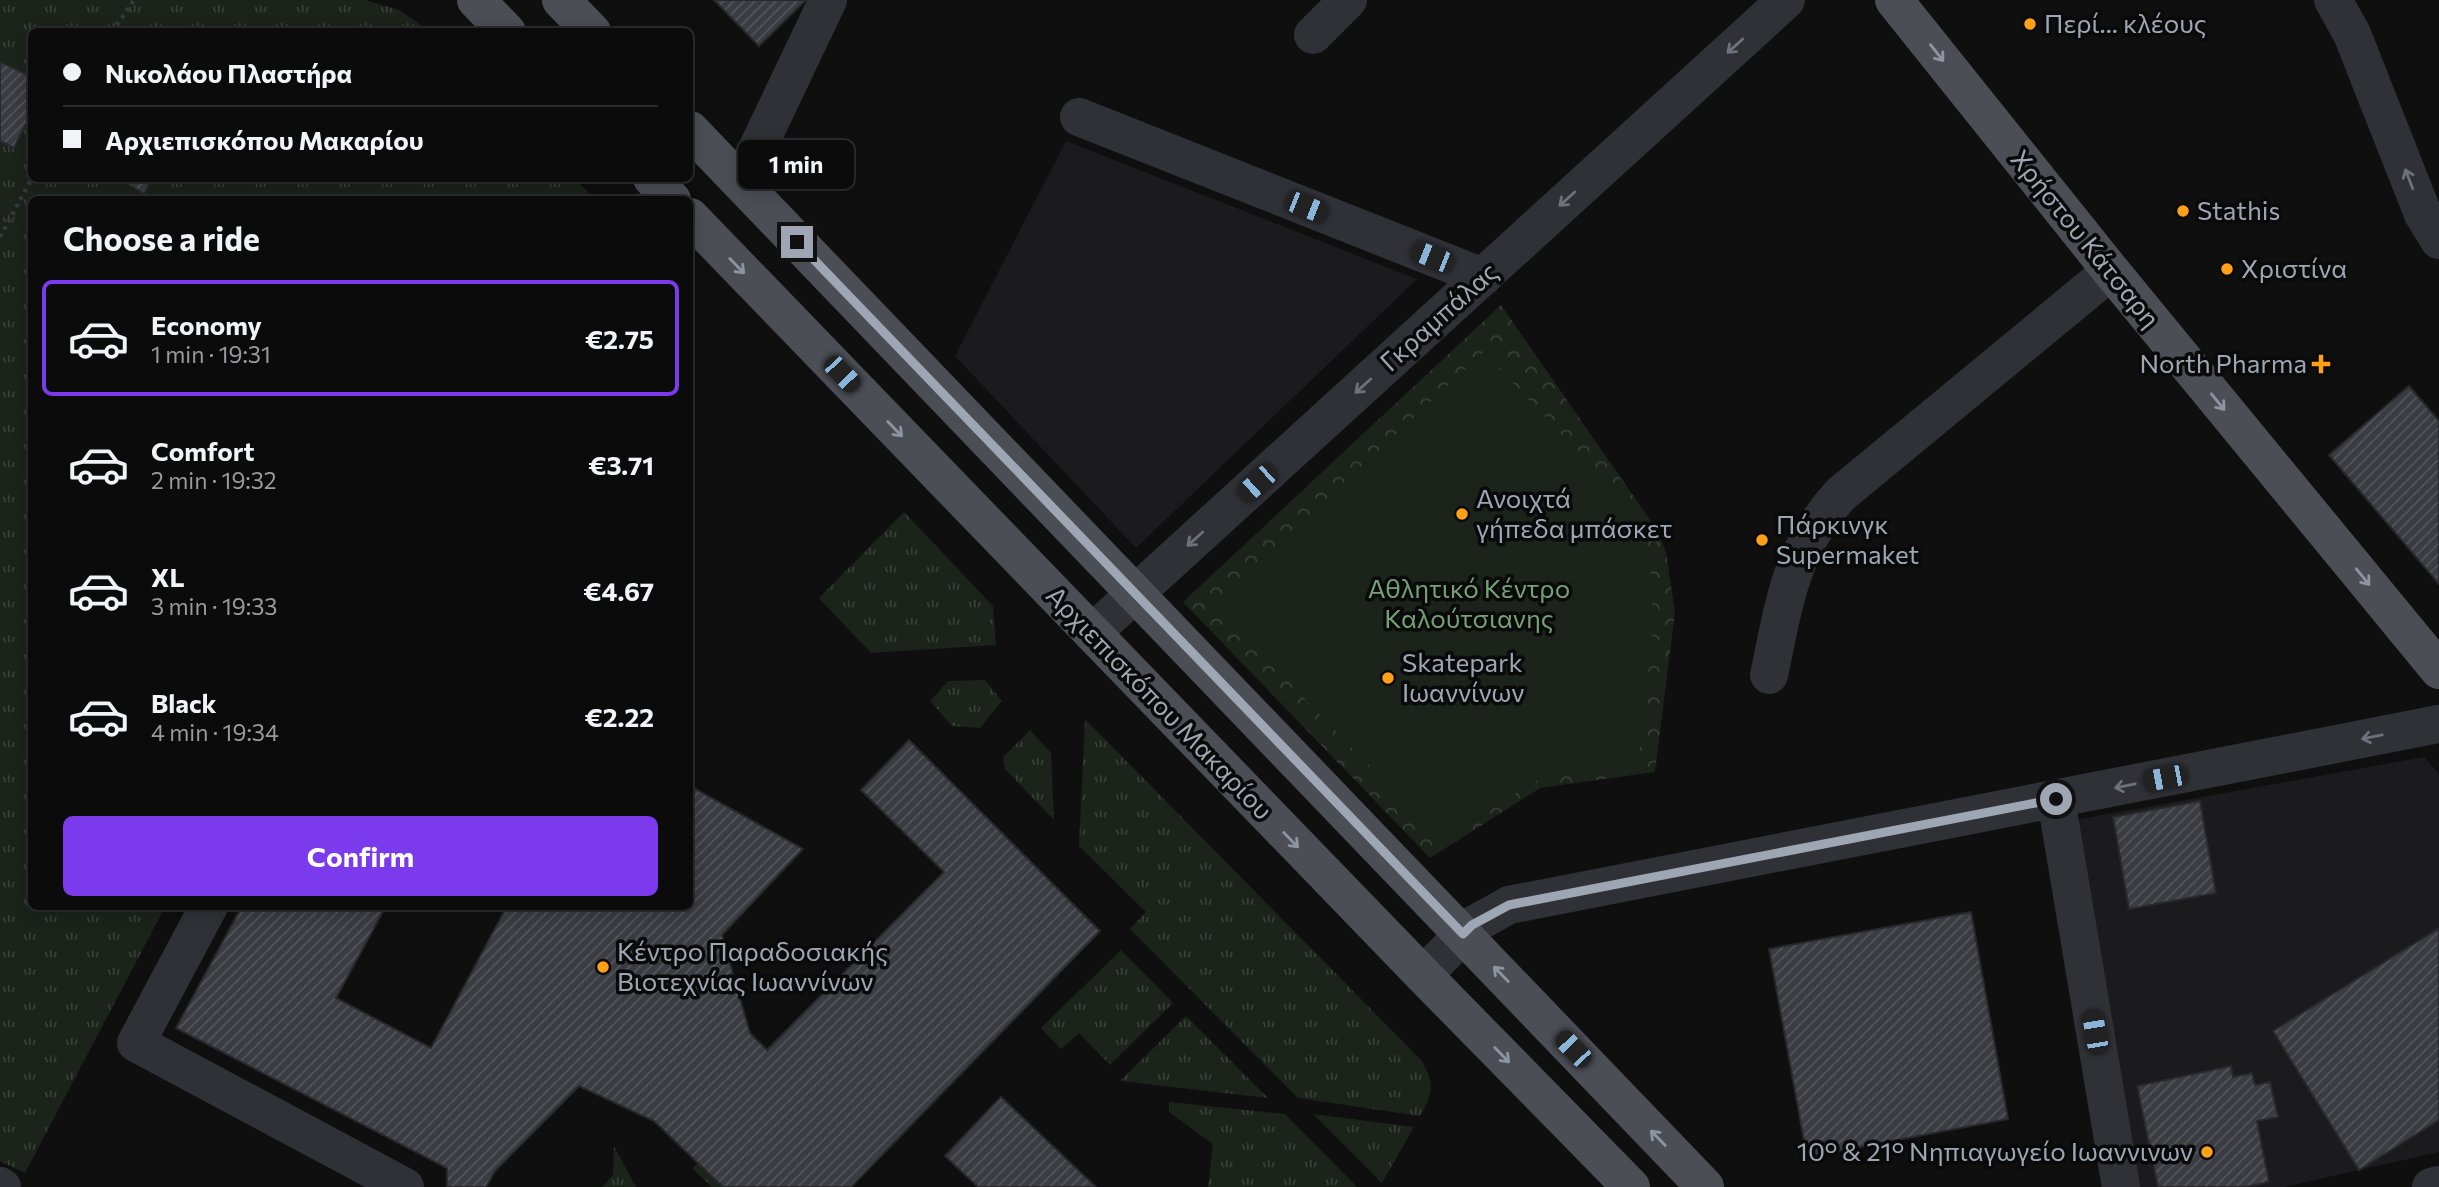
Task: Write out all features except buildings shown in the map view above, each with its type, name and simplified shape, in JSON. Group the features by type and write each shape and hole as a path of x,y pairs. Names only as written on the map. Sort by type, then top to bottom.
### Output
{"main road":[{"path":"476,0 503,28"},
{"path":"561,0 588,28"},
{"name":"Χρήστου Κάτσαρη","path":"1894,0 2111,271 2439,670"},
{"path":"693,133 1705,1187"},
{"path":"656,182 669,196"},
{"name":"Αρχιεπισκόπου Μακαρίου","path":"693,220 1631,1187"}],"street":[{"path":"741,183 828,0"},
{"path":"1313,35 1348,0"},
{"name":"Γκραμπάλας","path":"1092,634 1786,0"},
{"path":"2333,0 2353,34 2423,214 2439,240"},
{"path":"1079,117 1483,277"},
{"path":"1769,675 1789,580 1802,548 1827,509 1841,494 2111,271"},
{"path":"1423,975 1472,925 1509,905 2439,724"},
{"path":"2056,799 2121,1187"},
{"path":"207,910 136,1043 405,1187"},
{"path":"2431,1187 2439,1185"}],"path":[{"path":"115,28 134,0"},
{"path":"0,237 30,182"}],"shaded area":[{"path":"1066,141 1417,279 1136,548 955,356"},
{"path":"2424,757 2439,774 2439,1152 2284,1187 2132,1187 2069,821"}],"green space":[{"path":"0,0 365,0 399,10 426,28 28,28 28,182 578,182 592,196 28,196 28,910 163,910 25,1173 0,1161"},
{"name":"Αθλητικό Κέντρο Καλούτσιανης","path":"1501,305 1655,527 1666,552 1675,612 1655,772 1540,788 1430,858 1183,602"},
{"name":"Αθλητικό Κέντρο Καλούτσιανης","path":"1484,352 1626,504 1649,548 1653,628 1638,766 1540,778 1441,840 1214,604"},
{"path":"904,512 993,606 996,645 871,653 819,598"},
{"path":"985,680 1002,701 980,728 952,726 930,701 948,681"},
{"path":"1085,719 1422,1061 1431,1089 1420,1116 1298,1098 1130,929 1146,912 1079,846"},
{"path":"1030,730 1051,753 1054,820 1005,769 1003,757"},
{"path":"1121,950 1173,1003 1110,1065 1079,1033 1061,1049 1041,1028"},
{"path":"1186,1016 1268,1098 1120,1081"},
{"path":"1169,1102 1285,1114 1357,1187 1208,1187 1213,1144 1169,1112"},
{"path":"1313,1114 1414,1127 1382,1183"},
{"path":"614,1146 636,1187 602,1187 613,1175"},
{"path":"698,1163 723,1187 712,1187 692,1168"}],"place":[{"name":"Περί... κλέους","path":"2030,24"},
{"name":"Stathis","path":"2183,211"},
{"name":"Χριστίνα","path":"2227,269"},
{"name":"North Pharma","path":"2321,364"},
{"name":"Ανοιχτά γήπεδα μπάσκετ","path":"1462,514"},
{"name":"Πάρκινγκ Supermaket","path":"1762,540"},
{"name":"Skatepark Ιωαννίνων","path":"1388,678"},
{"name":"Κέντρο Παραδοσιακής Βιοτεχνίας Ιωαννίνων","path":"603,967"},
{"name":"10° & 21° Νηπιαγωγείο Ιωαννινων","path":"2207,1152"}],"route":[{"path":"797,242 1463,934 1472,925 1509,905 2056,799"}]}
